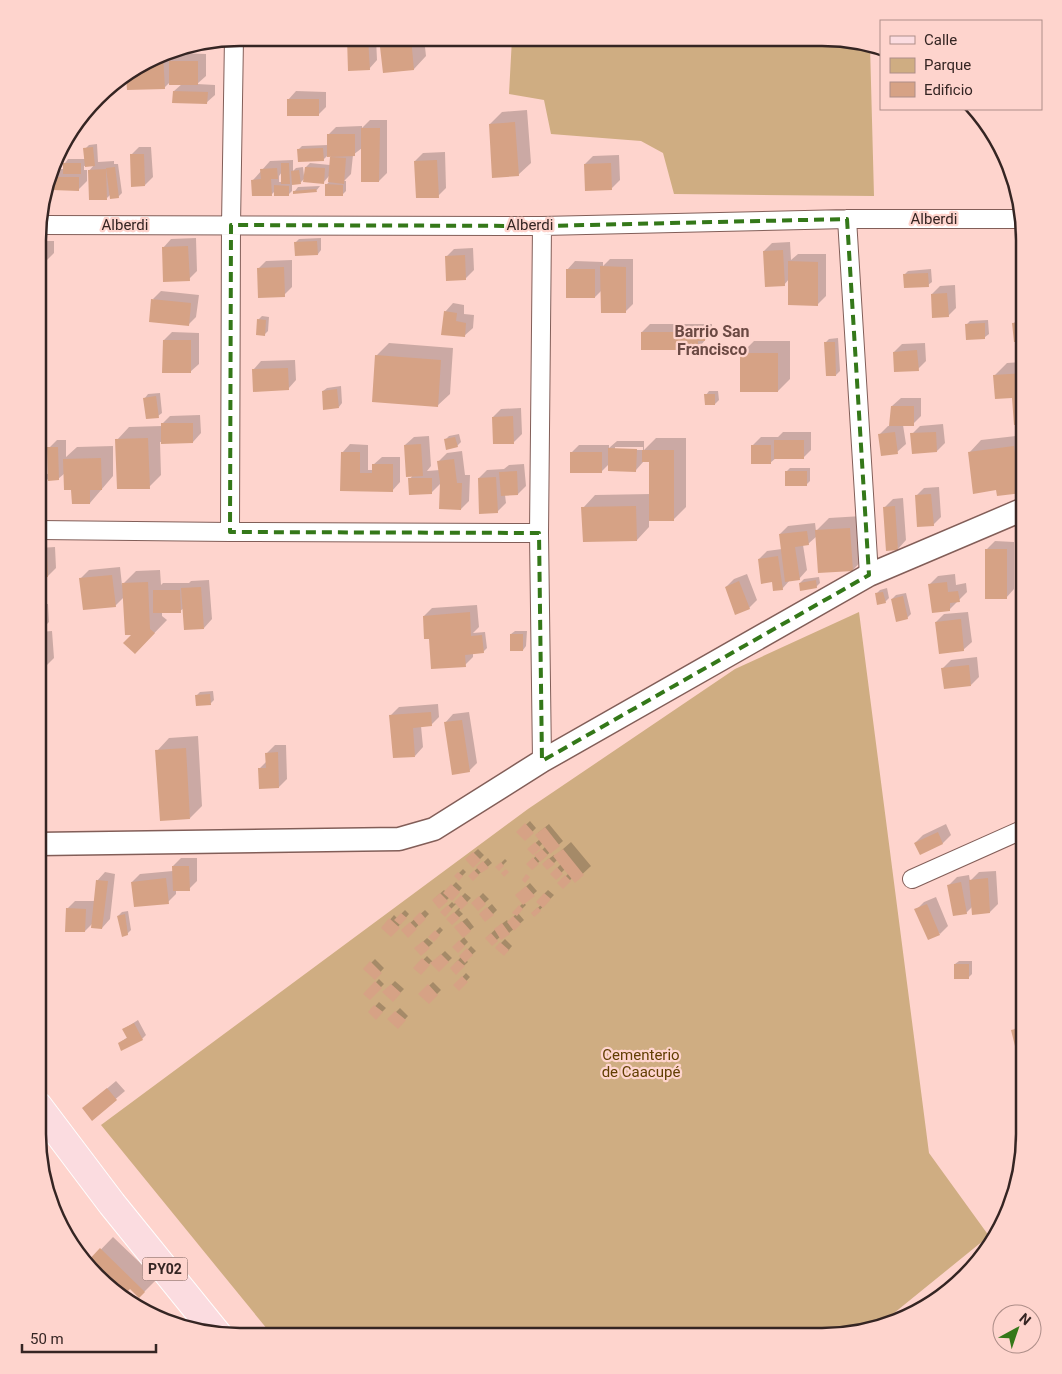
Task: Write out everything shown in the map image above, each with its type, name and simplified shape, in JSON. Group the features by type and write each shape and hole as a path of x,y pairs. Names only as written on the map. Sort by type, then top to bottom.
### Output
{"main road":[{"name":"PY02","path":"46,1117 203,1324"},
{"name":"PY02","path":"46,1139 112,1204"}],"street":[{"path":"230,532 234,46"},
{"name":"Alberdi","path":"47,225 542,226 847,220 1014,219"},
{"path":"847,220 869,575"},
{"path":"542,226 539,533 542,761"},
{"path":"46,844 399,839 434,829 542,761 869,575 1016,512"},
{"path":"46,530 539,533"},
{"path":"912,880 1016,832"}],"highlighted area":[{"path":"847,219 869,575 542,761 539,533 230,532 231,225 542,226"}],"green space":[{"path":"512,46 822,46 870,53 874,196 674,194 663,153 641,141 551,134 544,100 509,94"},
{"name":"Cementerio de Caacupé","path":"859,612 929,1153 988,1234 984,1240 893,1314 847,1326 822,1328 266,1328 101,1125 528,809 735,669"}],"building":[{"path":"347,46 368,46 370,70 348,71"},
{"path":"380,46 412,46 414,70 383,73"},
{"path":"169,61 198,61 198,85 169,85"},
{"path":"163,62 165,89 127,90 126,83"},
{"path":"173,91 208,92 207,104 172,103"},
{"path":"287,99 319,99 319,116 287,116"},
{"path":"515,122 519,176 492,178 489,124"},
{"path":"361,128 380,128 379,182 361,182"},
{"path":"327,134 355,134 355,156 327,157"},
{"path":"93,147 95,166 85,167 83,148"},
{"path":"323,148 324,161 298,162 297,149"},
{"path":"130,154 144,154 145,186 131,187"},
{"path":"330,157 346,158 344,184 328,182"},
{"path":"437,160 439,198 416,198 414,161"},
{"path":"63,163 81,163 81,174 63,174"},
{"path":"281,163 289,163 290,184 281,184"},
{"path":"611,163 612,190 585,191 584,164"},
{"path":"115,167 119,198 110,199 106,168"},
{"path":"305,167 325,168 324,184 303,182"},
{"path":"277,168 278,179 271,179 272,196 252,196 251,180 261,179 260,169"},
{"path":"106,169 107,200 89,200 88,170"},
{"path":"299,170 301,184 292,185 291,171"},
{"path":"57,177 79,177 79,191 53,190"},
{"path":"325,184 343,185 343,196 325,196"},
{"path":"274,185 289,186 289,196 274,196"},
{"path":"316,189 317,192 293,194 293,191"},
{"path":"317,241 318,255 295,256 294,242"},
{"path":"188,246 190,281 163,282 162,247"},
{"path":"783,250 785,286 765,287 763,251"},
{"path":"465,255 466,280 446,281 445,256"},
{"path":"788,261 818,262 818,306 788,305"},
{"path":"600,266 626,267 626,313 601,313"},
{"path":"284,267 285,297 258,298 257,268"},
{"path":"566,269 595,269 595,298 566,298"},
{"path":"928,273 929,287 904,288 903,274"},
{"path":"947,293 949,317 932,318 931,294"},
{"path":"151,299 191,303 189,326 149,322"},
{"path":"444,311 457,313 456,321 466,323 465,337 441,335"},
{"path":"257,319 266,320 265,336 256,335"},
{"path":"985,323 985,339 966,340 965,324"},
{"path":"1012,323 1016,323 1016,342 1014,342"},
{"path":"641,332 705,332 705,341 698,341 698,350 641,350"},
{"path":"163,340 191,340 191,373 162,373"},
{"path":"824,342 835,342 836,376 826,376"},
{"path":"917,350 919,371 894,372 893,352"},
{"path":"740,353 778,353 778,392 740,392"},
{"path":"375,355 441,360 438,407 372,402"},
{"path":"288,368 289,390 253,392 252,369"},
{"path":"1016,374 1016,425 1014,425 1012,398 995,399 993,375"},
{"path":"337,389 339,408 323,410 322,391"},
{"path":"704,394 715,394 715,405 705,405"},
{"path":"156,396 159,418 146,419 143,398"},
{"path":"891,406 914,406 914,426 889,426"},
{"path":"513,416 514,444 493,444 492,417"},
{"path":"161,423 193,423 193,443 161,444"},
{"path":"895,432 898,454 881,456 878,434"},
{"path":"936,432 937,452 912,454 910,433"},
{"path":"455,437 458,447 446,450 444,439"},
{"path":"148,438 150,489 117,489 115,439"},
{"path":"774,440 804,440 804,459 774,459"},
{"path":"421,444 423,476 406,477 404,445"},
{"path":"751,445 771,445 771,464 751,464"},
{"path":"1014,446 1016,494 997,496 996,490 973,494 968,452"},
{"path":"47,447 58,447 59,480 48,481"},
{"path":"608,448 637,449 636,472 608,471"},
{"path":"642,450 674,450 674,521 649,521 649,462 642,462"},
{"path":"341,452 360,452 360,473 372,473 372,464 393,464 393,492 340,491"},
{"path":"570,452 602,452 602,473 570,473"},
{"path":"101,458 102,490 90,490 90,504 72,504 71,490 64,490 63,459"},
{"path":"454,459 457,483 462,483 461,510 439,509 440,482 437,461"},
{"path":"517,471 518,495 501,496 499,472"},
{"path":"785,471 807,471 807,486 785,486"},
{"path":"496,477 498,513 479,514 478,478"},
{"path":"408,478 432,478 432,494 409,495"},
{"path":"931,494 934,526 917,527 915,495"},
{"path":"636,506 637,541 583,542 581,507"},
{"path":"895,506 898,550 886,551 883,507"},
{"path":"850,528 853,571 818,573 815,530"},
{"path":"807,531 809,545 795,547 800,580 785,582 779,534"},
{"path":"985,549 1007,549 1007,599 985,599"},
{"path":"46,555 48,577 46,577"},
{"path":"778,556 783,590 773,591 772,582 761,584 758,559"},
{"path":"112,575 116,607 83,610 79,578"},
{"path":"816,580 817,588 800,591 799,583"},
{"path":"739,581 750,609 735,615 725,587"},
{"path":"148,582 150,629 155,633 135,654 123,643 131,635 125,635 122,583"},
{"path":"947,582 948,592 958,591 960,602 950,603 950,611 932,613 928,584"},
{"path":"201,587 204,629 184,630 181,588"},
{"path":"153,590 180,590 181,613 153,613"},
{"path":"883,592 886,603 877,605 875,593"},
{"path":"903,596 908,619 896,622 891,599"},
{"path":"470,612 471,636 482,635 484,653 465,655 466,667 431,669 429,639 424,639 423,616"},
{"path":"961,619 964,651 939,654 935,622"},
{"path":"510,634 523,634 523,651 510,651"},
{"path":"969,665 971,686 944,689 941,668"},
{"path":"210,694 211,705 196,706 195,695"},
{"path":"431,712 432,726 413,728 415,757 393,758 389,715"},
{"path":"462,720 470,772 452,775 444,722"},
{"path":"186,748 190,819 160,821 155,750"},
{"path":"278,752 279,788 259,789 258,768 266,768 265,753"},
{"path":"525,823 534,833 525,841 516,832"},
{"path":"545,827 560,846 550,854 535,835"},
{"path":"938,832 943,844 920,855 914,843"},
{"path":"535,842 541,848 533,855 527,849"},
{"path":"542,849 548,855 540,862 534,855"},
{"path":"563,849 584,875 575,883 553,856"},
{"path":"473,852 481,860 473,868 465,859"},
{"path":"533,857 539,864 532,870 526,864"},
{"path":"549,858 555,864 547,870 542,864"},
{"path":"483,861 489,868 481,873 476,867"},
{"path":"501,862 504,866 499,871 495,867"},
{"path":"172,866 189,866 190,891 173,891"},
{"path":"557,867 563,874 556,880 550,874"},
{"path":"506,869 509,872 504,877 501,873"},
{"path":"474,870 479,875 473,881 468,876"},
{"path":"458,872 463,876 459,881 454,876"},
{"path":"526,874 530,877 525,883 522,880"},
{"path":"565,875 571,881 563,889 557,883"},
{"path":"166,878 169,904 134,907 131,882"},
{"path":"988,878 990,913 972,915 969,880"},
{"path":"96,880 108,881 102,929 91,928"},
{"path":"961,882 967,914 953,916 947,885"},
{"path":"451,884 460,892 452,901 443,893"},
{"path":"526,886 535,896 523,905 515,895"},
{"path":"440,893 448,901 439,909 432,900"},
{"path":"544,893 551,899 543,908 536,902"},
{"path":"461,895 468,903 461,910 454,902"},
{"path":"479,896 486,904 478,911 471,903"},
{"path":"927,904 940,935 928,940 914,909"},
{"path":"448,905 452,909 445,917 440,912"},
{"path":"519,905 523,909 517,916 512,913"},
{"path":"487,907 494,915 485,922 479,914"},
{"path":"538,907 541,911 534,917 531,913"},
{"path":"66,908 86,909 85,932 65,932"},
{"path":"420,912 426,919 419,926 413,919"},
{"path":"454,912 460,918 452,925 446,919"},
{"path":"401,913 407,918 400,925 394,920"},
{"path":"125,914 128,935 122,937 117,916"},
{"path":"513,916 521,924 514,931 507,922"},
{"path":"389,918 400,928 391,937 381,928"},
{"path":"462,921 471,931 463,938 454,927"},
{"path":"410,922 417,929 408,938 401,930"},
{"path":"502,923 510,934 501,940 494,929"},
{"path":"435,930 440,935 434,942 428,937"},
{"path":"491,933 498,941 492,946 485,938"},
{"path":"459,940 465,946 458,953 452,947"},
{"path":"423,941 430,948 421,956 414,948"},
{"path":"500,942 509,950 504,956 495,948"},
{"path":"467,948 473,955 465,963 459,956"},
{"path":"441,954 449,962 439,972 430,963"},
{"path":"422,958 430,965 421,975 413,968"},
{"path":"458,960 465,966 456,975 450,968"},
{"path":"370,961 382,973 375,980 363,969"},
{"path":"954,964 969,964 969,979 954,979"},
{"path":"462,976 468,982 459,991 453,985"},
{"path":"375,981 382,988 370,1000 363,994"},
{"path":"391,984 401,993 393,1002 382,992"},
{"path":"428,984 438,995 429,1004 418,994"},
{"path":"374,1005 383,1012 376,1020 368,1012"},
{"path":"395,1011 406,1020 398,1029 387,1019"},
{"path":"134,1023 143,1040 121,1051 118,1043 127,1038 122,1029"},
{"path":"1016,1029 1016,1050 1011,1030"},
{"path":"107,1088 117,1100 92,1121 82,1108"},
{"path":"100,1248 145,1292 139,1298 130,1289 127,1292 112,1280 91,1258"}],"district":[{"name":"Barrio San Francisco","path":"712,340"}]}
